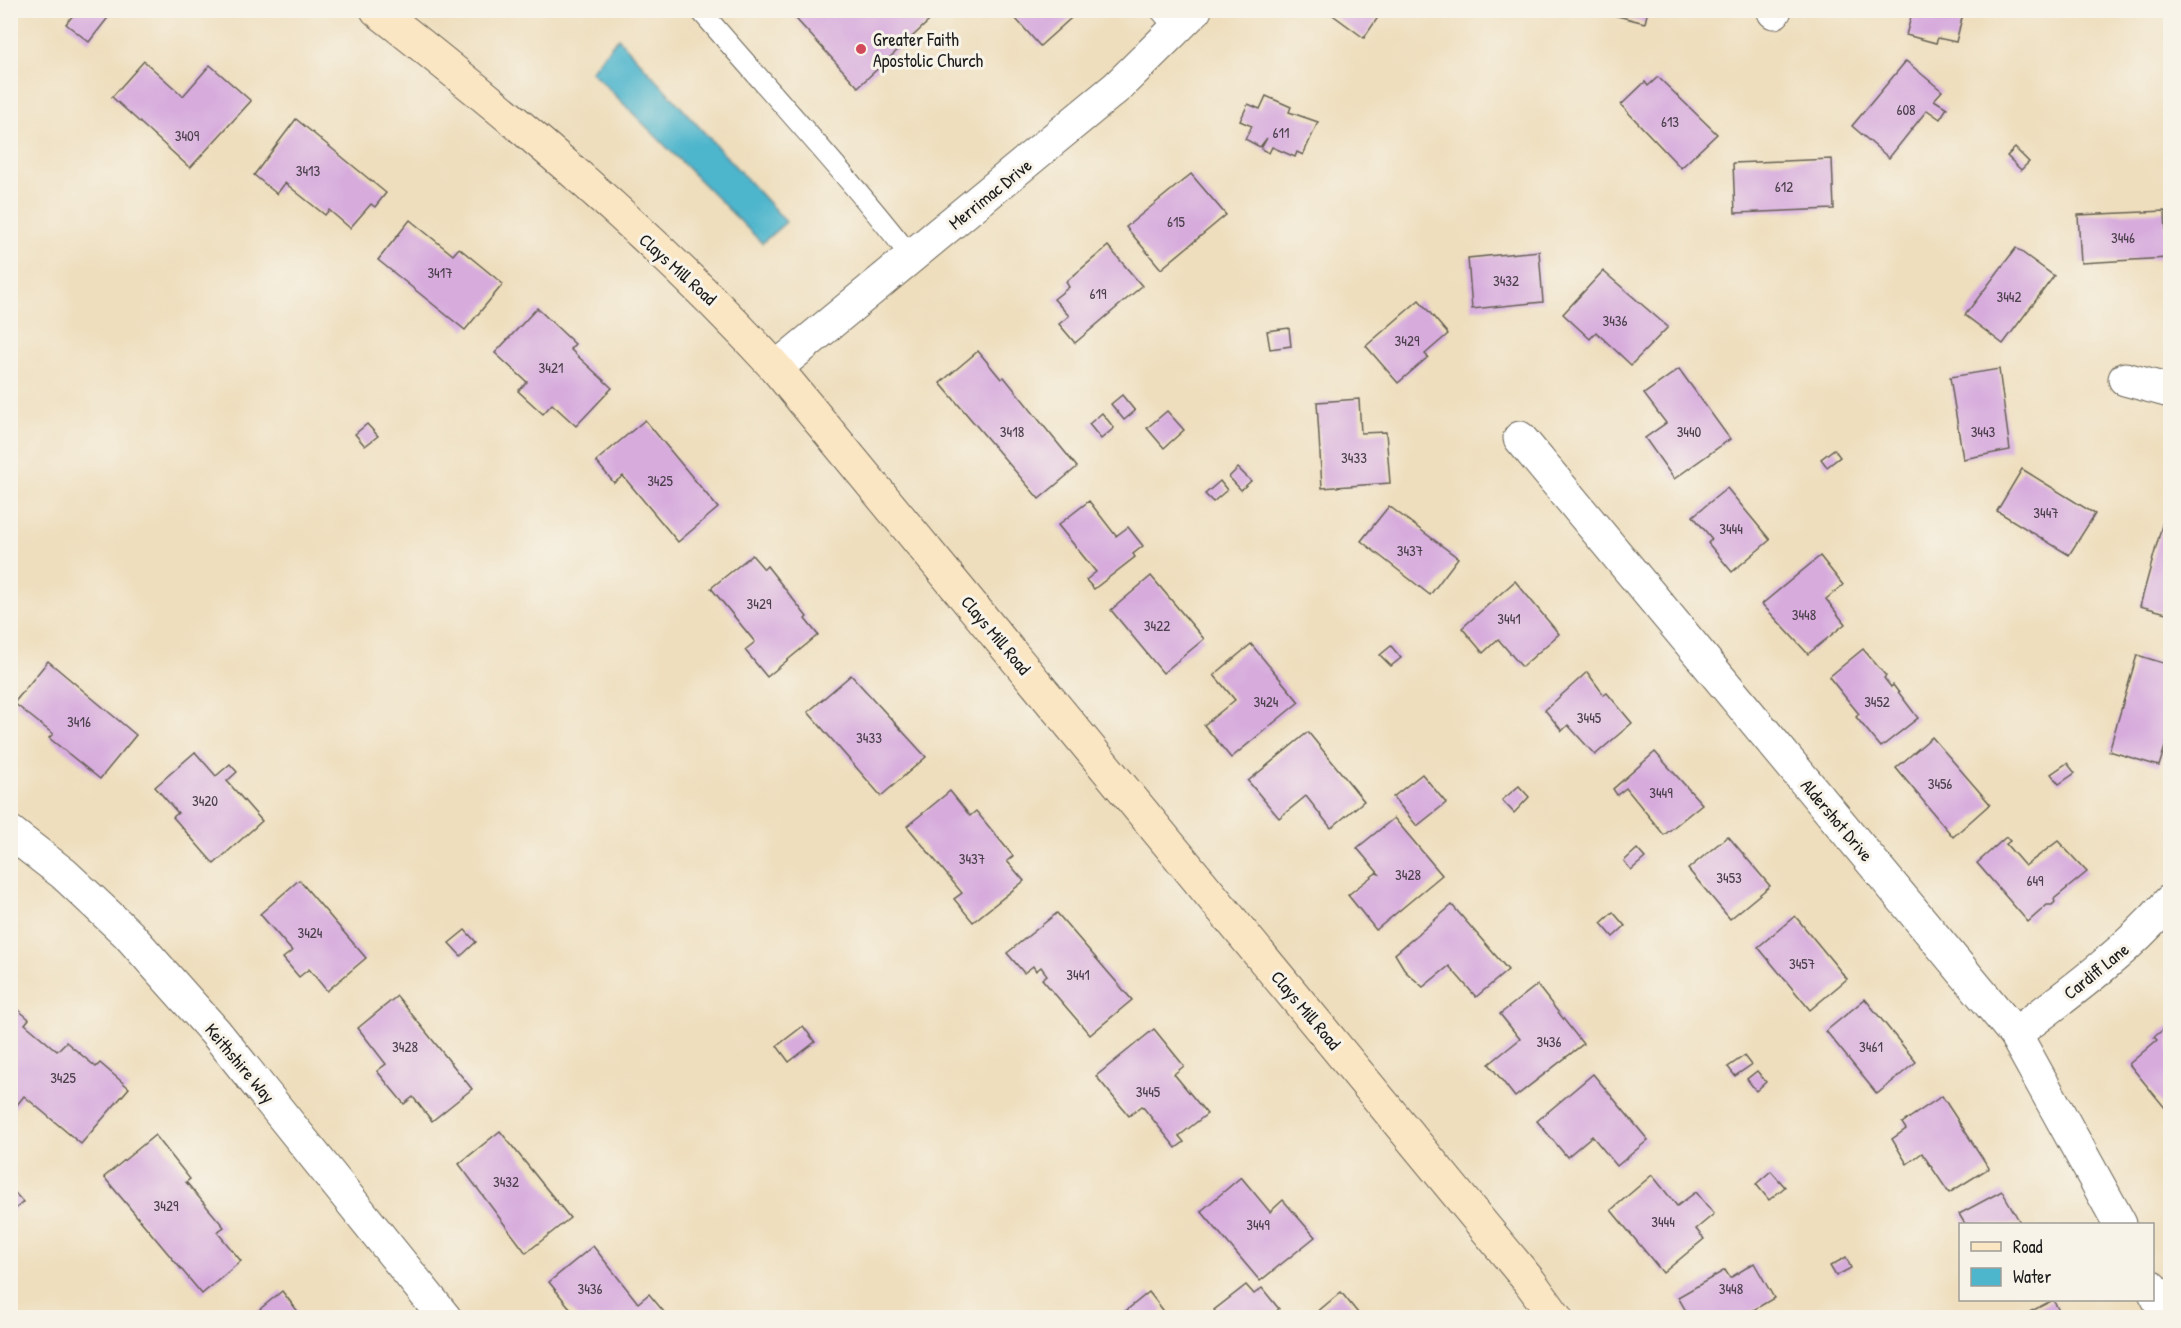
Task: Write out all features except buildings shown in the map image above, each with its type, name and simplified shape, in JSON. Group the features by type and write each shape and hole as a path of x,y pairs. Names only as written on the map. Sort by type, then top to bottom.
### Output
{"main road":[{"name":"Clays Mill Road","path":"380,11 563,164 724,311 776,368 1530,1282 1556,1317"}],"street":[{"name":"Merrimac Drive","path":"776,368 1117,87 1178,17"},
{"path":"2125,379 2170,392"},
{"name":"Aldershot Drive","path":"1520,438 2015,1034 2119,1223"},
{"name":"Keithshire Way","path":"12,834 64,874 128,934 216,1033 446,1317"},
{"name":"Cardiff Lane","path":"2015,1034 2103,967 2145,929 2170,901"},
{"path":"2154,1291 2168,1317"}],"lane":[{"path":"700,10 818,148 853,183 912,258"}],"water":[{"path":"618,38 786,222 762,243 591,71"}],"place":[{"name":"Greater Faith Apostolic Church","path":"861,49"}]}
